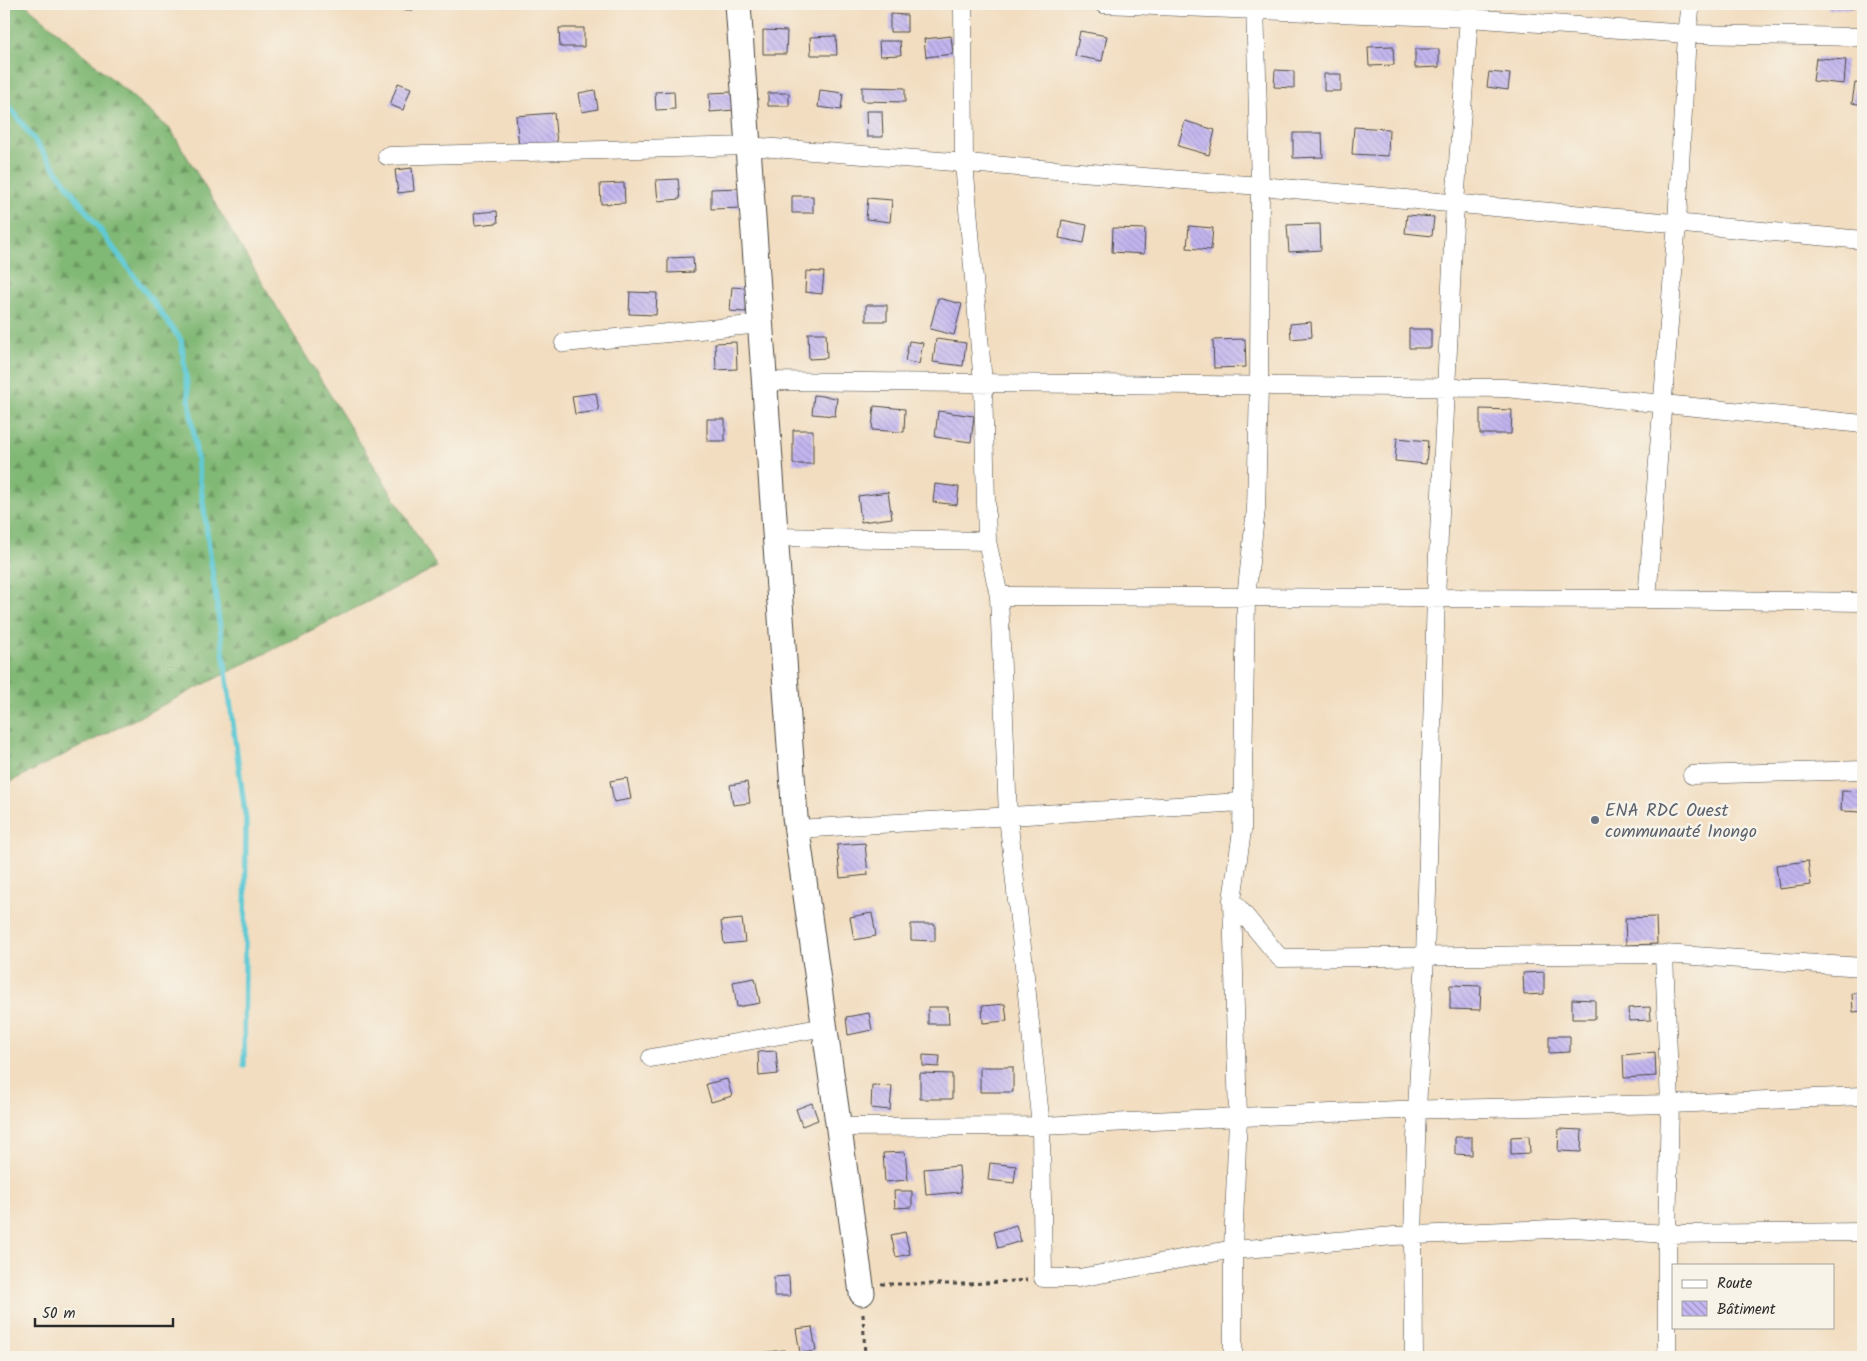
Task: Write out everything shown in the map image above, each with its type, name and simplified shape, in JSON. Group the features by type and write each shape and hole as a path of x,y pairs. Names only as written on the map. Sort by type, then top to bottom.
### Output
{"street":[{"path":"738,4 797,829 861,1288"},
{"path":"963,4 964,163 983,383 987,541 999,596 1008,816 1040,1126 1043,1278 1079,1278 1233,1250 1414,1235 1574,1228 1667,1234 1863,1232"},
{"path":"1103,4 1470,11 1687,34 1863,37"},
{"path":"1647,599 1677,223 1687,34 1691,4"},
{"path":"1233,1357 1233,1250 1238,1117 1232,900 1242,831 1246,597 1256,509 1259,386 1260,186 1254,7"},
{"path":"1414,1357 1417,1110 1425,957 1436,597 1455,203 1470,11"},
{"path":"387,156 748,146 1260,186 1863,240"},
{"path":"564,343 761,324"},
{"path":"765,381 1505,388 1863,424"},
{"path":"776,537 987,541"},
{"path":"999,596 1436,597 1863,602"},
{"path":"1692,775 1863,770"},
{"path":"797,829 1242,802"},
{"path":"1232,900 1280,958 1664,954 1863,967"},
{"path":"1664,954 1670,1104 1667,1357"},
{"path":"650,1058 825,1027"},
{"path":"838,1127 1040,1126 1417,1110 1670,1104 1863,1096"}],"path":[{"path":"865,1357 861,1288 971,1284 1043,1278"}],"green space":[{"path":"4,4 25,4 171,130 306,356 437,567 6,784 4,779"}],"building":[{"path":"386,4 414,4 413,10 385,9"},
{"path":"1828,4 1854,4 1854,8 1828,9"},
{"path":"890,14 907,15 907,32 890,32"},
{"path":"559,28 584,28 584,47 560,47"},
{"path":"763,30 787,31 786,54 763,54"},
{"path":"1080,31 1107,36 1102,61 1075,56"},
{"path":"836,36 837,55 811,55 810,37"},
{"path":"951,36 953,54 926,57 924,39"},
{"path":"879,41 900,41 901,55 880,56"},
{"path":"1393,46 1394,65 1369,66 1368,47"},
{"path":"1415,49 1439,49 1439,67 1415,68"},
{"path":"1816,58 1846,60 1844,84 1813,81"},
{"path":"1275,70 1294,71 1294,88 1274,87"},
{"path":"1489,72 1510,74 1508,90 1487,87"},
{"path":"1324,74 1341,74 1341,91 1324,91"},
{"path":"398,83 411,88 403,110 390,105"},
{"path":"1855,83 1863,84 1863,105 1852,103"},
{"path":"862,87 905,88 905,102 862,101"},
{"path":"595,90 598,109 582,112 579,93"},
{"path":"820,90 843,93 841,110 818,107"},
{"path":"674,91 675,109 656,110 655,92"},
{"path":"732,92 734,110 710,112 709,93"},
{"path":"768,93 789,93 789,106 768,106"},
{"path":"866,111 882,111 883,137 867,137"},
{"path":"554,113 557,144 519,147 516,116"},
{"path":"1185,121 1215,130 1209,155 1178,146"},
{"path":"1354,127 1389,129 1388,156 1352,154"},
{"path":"1293,133 1322,133 1323,157 1293,158"},
{"path":"412,168 414,191 398,193 395,170"},
{"path":"678,179 680,199 658,201 656,180"},
{"path":"624,183 625,203 601,204 600,184"},
{"path":"742,188 743,208 711,209 711,189"},
{"path":"792,196 813,196 813,213 792,213"},
{"path":"868,198 892,200 890,222 866,219"},
{"path":"497,211 498,223 475,225 474,213"},
{"path":"1407,215 1434,217 1432,236 1405,233"},
{"path":"1062,220 1087,225 1084,243 1059,238"},
{"path":"1320,224 1321,250 1289,252 1287,225"},
{"path":"1189,226 1213,228 1211,250 1187,248"},
{"path":"1113,228 1145,229 1144,254 1112,252"},
{"path":"693,257 694,272 668,273 668,258"},
{"path":"806,271 824,272 822,294 805,292"},
{"path":"732,287 747,288 746,312 730,311"},
{"path":"630,292 657,293 656,315 629,314"},
{"path":"938,298 962,304 954,335 930,329"},
{"path":"866,305 887,305 887,321 866,321"},
{"path":"1311,322 1312,337 1291,339 1290,324"},
{"path":"1409,329 1431,329 1431,348 1409,348"},
{"path":"808,333 826,333 827,358 809,359"},
{"path":"936,339 966,343 963,366 933,362"},
{"path":"1245,339 1246,367 1214,368 1213,340"},
{"path":"909,341 923,343 919,364 905,361"},
{"path":"736,342 737,369 716,370 715,343"},
{"path":"596,393 599,411 575,414 572,396"},
{"path":"814,395 837,398 835,416 812,414"},
{"path":"874,406 905,409 904,432 872,430"},
{"path":"1480,409 1512,410 1511,434 1480,434"},
{"path":"938,411 974,416 971,442 935,437"},
{"path":"707,419 725,419 725,441 707,441"},
{"path":"793,430 813,430 813,464 793,464"},
{"path":"1397,438 1428,441 1426,464 1395,461"},
{"path":"935,484 959,487 957,505 933,502"},
{"path":"888,492 892,518 861,522 858,496"},
{"path":"627,778 631,799 614,802 610,781"},
{"path":"747,782 750,803 733,805 730,785"},
{"path":"1842,791 1863,792 1863,812 1841,811"},
{"path":"865,843 868,875 840,878 837,845"},
{"path":"1808,861 1811,885 1779,889 1776,865"},
{"path":"872,913 876,936 854,940 850,917"},
{"path":"1656,917 1657,944 1626,945 1625,918"},
{"path":"742,919 745,942 724,944 721,921"},
{"path":"911,924 935,924 935,941 911,940"},
{"path":"1544,972 1544,994 1524,995 1523,973"},
{"path":"755,978 760,1003 737,1007 733,982"},
{"path":"1450,985 1481,986 1480,1010 1450,1009"},
{"path":"1852,993 1863,993 1863,1011 1853,1012"},
{"path":"1572,999 1595,1000 1595,1019 1572,1019"},
{"path":"1005,1004 1007,1021 983,1023 982,1006"},
{"path":"928,1007 948,1007 949,1024 928,1024"},
{"path":"1650,1007 1651,1020 1629,1021 1628,1008"},
{"path":"869,1013 872,1030 848,1035 846,1017"},
{"path":"1549,1036 1570,1036 1570,1052 1549,1053"},
{"path":"776,1051 778,1074 759,1076 758,1052"},
{"path":"1655,1052 1656,1076 1624,1078 1623,1055"},
{"path":"923,1055 940,1056 939,1067 923,1066"},
{"path":"980,1067 1013,1067 1013,1092 980,1092"},
{"path":"920,1073 952,1074 952,1099 920,1099"},
{"path":"727,1079 732,1096 711,1102 706,1084"},
{"path":"872,1085 892,1086 890,1110 871,1108"},
{"path":"812,1103 818,1120 802,1126 796,1109"},
{"path":"1559,1129 1582,1130 1581,1152 1558,1151"},
{"path":"1529,1136 1530,1153 1511,1154 1511,1137"},
{"path":"1455,1137 1472,1137 1472,1155 1455,1154"},
{"path":"905,1152 908,1180 885,1182 883,1153"},
{"path":"990,1163 1016,1166 1014,1183 988,1180"},
{"path":"959,1166 961,1192 926,1195 924,1169"},
{"path":"894,1191 912,1191 912,1207 895,1208"},
{"path":"1016,1225 1021,1241 998,1248 994,1232"},
{"path":"905,1232 910,1254 896,1257 891,1235"},
{"path":"789,1276 790,1296 774,1296 774,1277"},
{"path":"812,1327 816,1351 800,1353 796,1329"},
{"path":"784,1350 785,1357 760,1357 760,1353"}],"waterway":[{"path":"4,99 181,340 246,820 244,1065"}],"place":[{"name":"ENA RDC Ouest communauté Inongo","path":"1595,820"}]}
